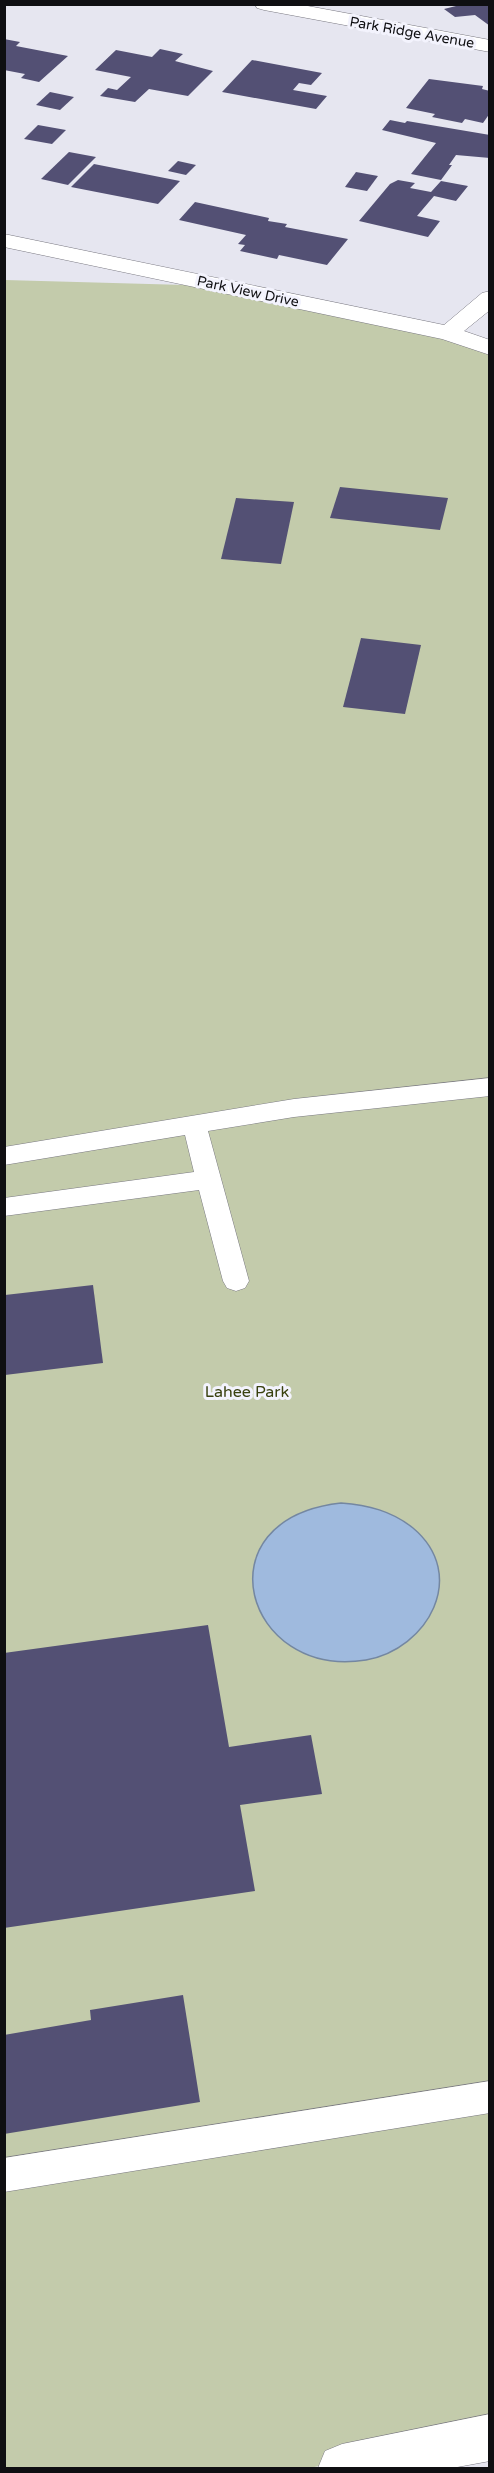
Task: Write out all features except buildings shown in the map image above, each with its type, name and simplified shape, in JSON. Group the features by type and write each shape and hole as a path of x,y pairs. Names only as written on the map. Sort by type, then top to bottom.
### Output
{"street":[{"name":"Park Ridge Avenue","path":"264,4 489,46"},
{"name":"Park View Drive","path":"4,240 448,333 489,348"},
{"path":"448,333 489,298"},
{"path":"342,2469 489,2438"}],"lane":[{"path":"4,1156 294,1108 489,1087"},
{"path":"194,1124 236,1281"},
{"path":"4,1207 209,1179"},
{"path":"4,2175 489,2097"}],"green space":[{"name":"Lahee Park","path":"5,280 221,286 489,348 489,2434 309,2468 5,2468"}],"water":[{"path":"341,1503 379,1510 405,1522 430,1547 438,1567 439,1588 434,1608 423,1626 407,1641 388,1653 366,1660 324,1660 291,1646 267,1623 254,1595 254,1565 268,1537 296,1515"}]}
